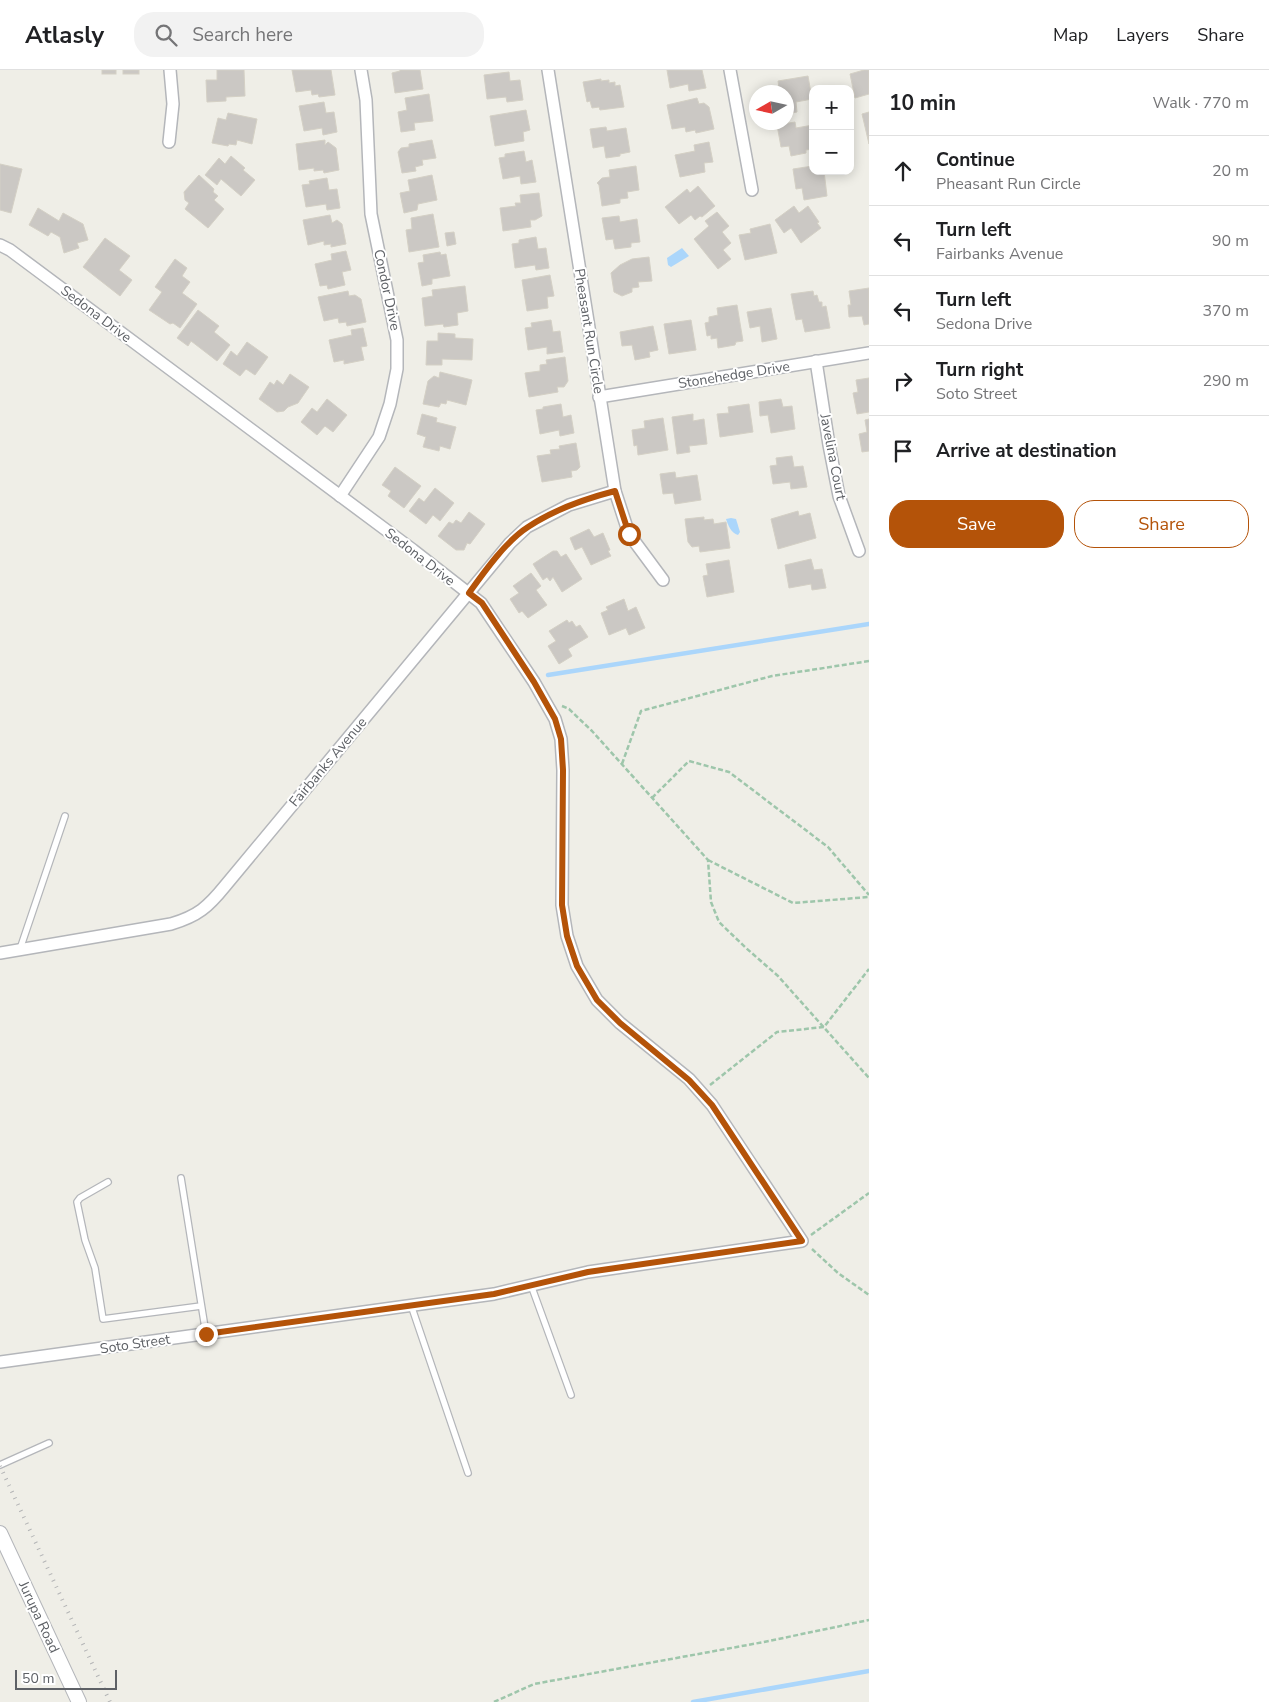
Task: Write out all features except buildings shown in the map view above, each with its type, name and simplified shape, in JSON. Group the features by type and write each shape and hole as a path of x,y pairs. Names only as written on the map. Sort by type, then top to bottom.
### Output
{"street":[{"path":"169,142 173,104 170,70"},
{"name":"Condor Drive","path":"340,496 379,437 390,404 397,369 397,340 371,214 366,100 361,70"},
{"name":"Pheasant Run Circle","path":"548,70 615,491 629,534 662,580"},
{"path":"730,70 752,190"},
{"name":"Sedona Drive","path":"0,245 10,250 482,603 534,682 555,719 561,739 563,770 562,905 567,936 577,966 597,1000 620,1023 689,1080 712,1105 802,1241"},
{"name":"Stonehedge Drive","path":"599,397 869,353"},
{"name":"Javelina Court","path":"816,361 829,446 838,488 859,551"},
{"name":"Fairbanks Avenue","path":"0,953 171,924 187,919 204,909 510,543 527,527 569,505 615,491"},
{"name":"Soto Street","path":"0,1362 494,1294 588,1272 802,1241"},
{"name":"Jurupa Road","path":"0,1533 78,1702"}],"lane":[{"path":"20,950 66,816"},
{"path":"181,1178 206,1334"},
{"path":"108,1182 80,1198 77,1202 85,1240 95,1268 104,1319 202,1306"},
{"path":"531,1285 571,1395"},
{"path":"411,1305 468,1473"},
{"path":"0,1465 49,1443"}],"path":[{"path":"622,764 642,711 772,676 869,661"},
{"path":"561,706 569,709 592,731 708,860 794,903 869,896"},
{"path":"652,798 689,761 728,772 828,847 869,896"},
{"path":"708,860 711,902 719,922 778,976 869,1078"},
{"path":"701,1092 777,1032 824,1027 869,969"},
{"path":"869,1193 802,1241 838,1273 869,1294"},
{"path":"494,1702 534,1684 764,1642 869,1620"}],"water":[{"path":"682,248 689,256 671,267 668,265 667,258"},
{"path":"726,519 736,519 740,532 738,535 732,531"}],"waterway":[{"path":"548,675 869,624"},
{"path":"693,1702 869,1671"}],"railway":[{"path":"0,1466 110,1702"}],"route":[{"path":"206,1334 494,1294 588,1272 802,1241 712,1105 689,1080 620,1023 597,1000 577,966 567,936 562,905 563,770 561,739 555,719 534,682 482,603 469,593 510,543 527,527 569,505 615,491 629,534"}]}
